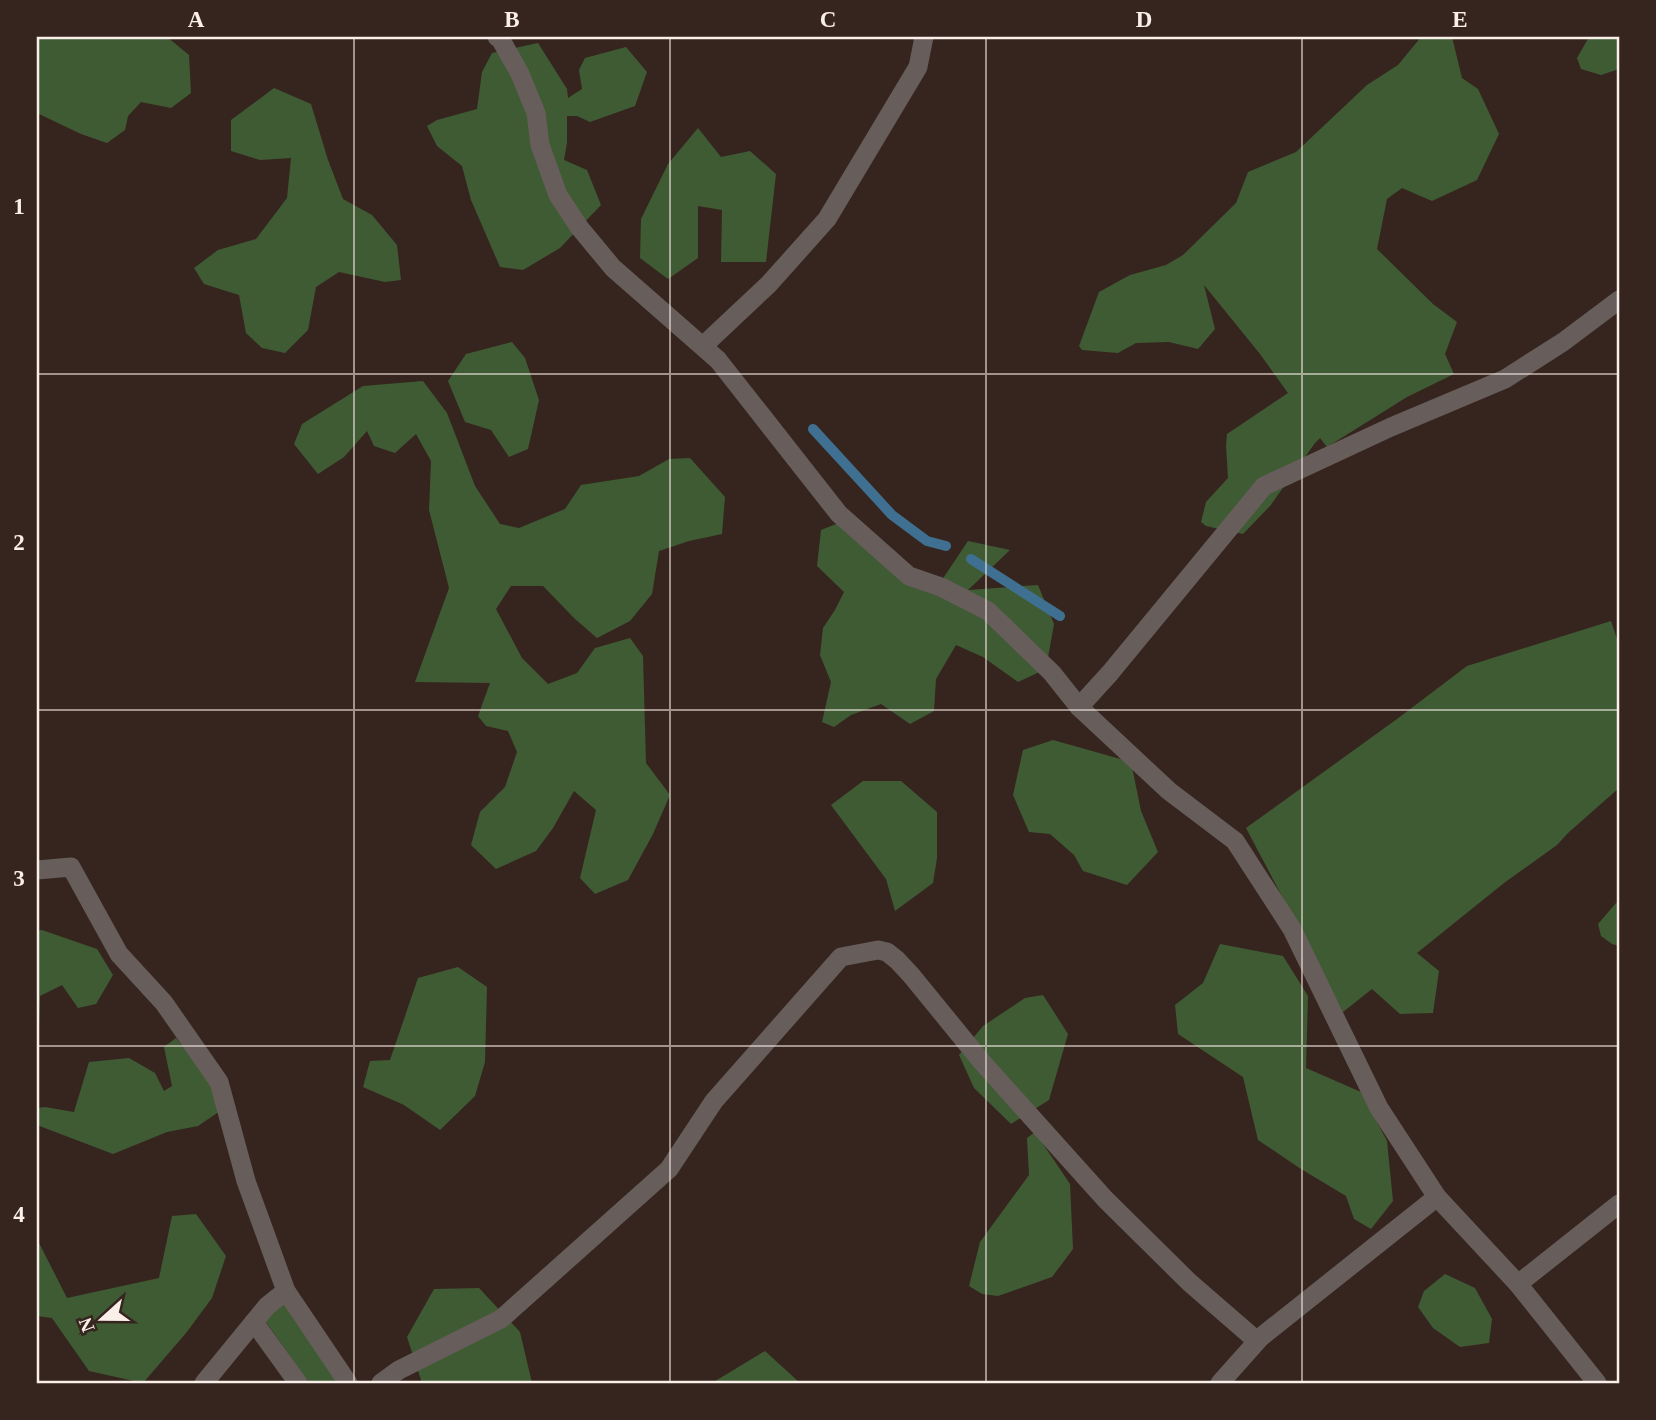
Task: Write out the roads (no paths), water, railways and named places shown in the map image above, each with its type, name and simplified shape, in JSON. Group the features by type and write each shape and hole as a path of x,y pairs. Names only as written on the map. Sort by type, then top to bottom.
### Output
{"street":[{"path":"497,37 520,74 536,113 540,145 558,195 579,227 613,268 718,360 839,514 909,576 941,587 988,611 1052,673 1079,707 1169,791 1235,841 1292,929 1379,1108 1437,1197 1518,1284 1597,1383"},
{"path":"703,346 769,284 827,219 918,66 924,37"},
{"path":"1079,707 1264,486 1391,427 1505,379 1563,342 1619,300"},
{"path":"37,870 71,867 119,954 164,1003 219,1082 246,1181 286,1291 348,1383"},
{"path":"381,1383 399,1370 501,1319 669,1169 714,1101 841,957 878,950 887,953 911,975 982,1062 1105,1199 1189,1282 1257,1341"},
{"path":"1220,1383 1257,1341 1437,1197"},
{"path":"1518,1284 1619,1204"},
{"path":"204,1383 267,1306 286,1291"},
{"path":"254,1322 298,1383"}],"waterway":[{"path":"813,429 892,515 927,541 946,546"},
{"path":"971,559 1060,616"}]}
